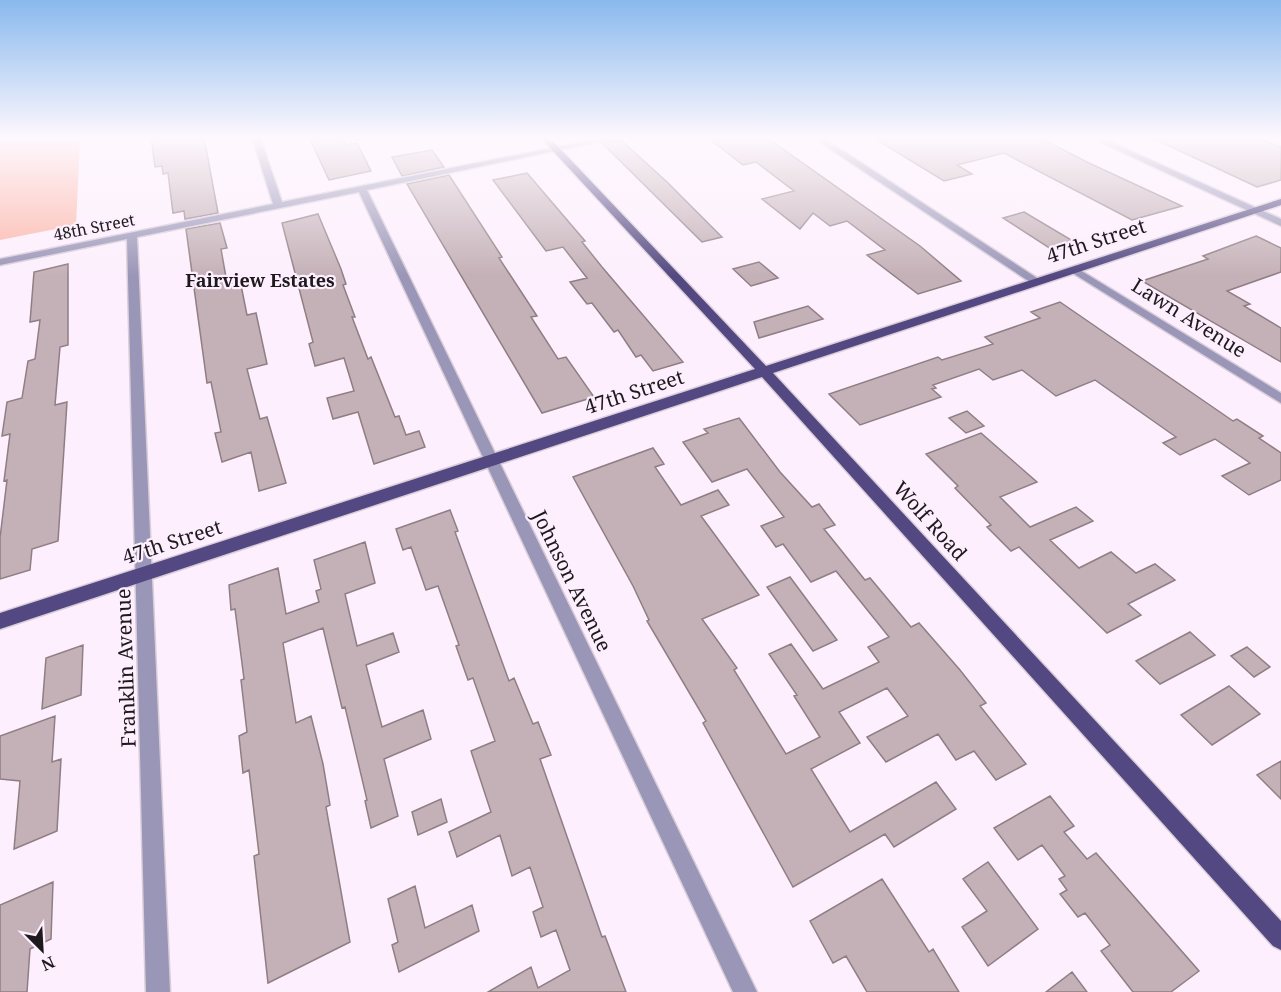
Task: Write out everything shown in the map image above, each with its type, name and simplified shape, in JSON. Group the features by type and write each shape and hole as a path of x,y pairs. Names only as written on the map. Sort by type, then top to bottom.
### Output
{"main road":[{"name":"Wolf Road","path":"587,183 765,372 1281,938"},
{"name":"47th Street","path":"0,621 1281,202"}],"street":[{"path":"271,183 278,205"},
{"name":"48th Street","path":"0,261 390,183"},
{"path":"887,183 1037,282"},
{"path":"1193,183 1281,223"},
{"name":"Johnson Avenue","path":"362,189 745,992"},
{"name":"Franklin Avenue","path":"132,235 158,992"},
{"name":"Lawn Avenue","path":"1075,270 1281,399"}],"shaded area":[{"path":"0,183 78,183 76,225 0,240"}],"building":[{"path":"169,183 213,183 218,213 185,219 184,211 173,213"},
{"path":"454,183 537,316 531,317 558,359 566,357 594,397 542,413 407,184"},
{"path":"495,183 536,183 585,241 582,242 602,267 683,362 653,371 641,355 636,357 618,330 614,332 592,303 587,304 570,282 587,278 563,247 546,251"},
{"path":"643,183 668,183 722,237 702,242"},
{"path":"784,183 831,183 920,246 961,281 918,294 867,255 885,250 847,221 830,226 813,213 800,229 762,199 794,191"},
{"path":"1062,183 1133,183 1182,206 1132,220"},
{"path":"1249,183 1270,183 1257,187"},
{"path":"1024,212 1078,244 1054,251 1003,218"},
{"path":"318,214 341,269 346,284 343,285 355,317 352,317 368,359 371,357 395,417 399,416 406,435 419,431 425,447 374,464 358,412 333,419 327,398 354,391 344,358 315,366 309,344 313,342 282,223"},
{"path":"220,223 227,248 221,249 227,283 240,280 247,315 256,313 267,364 247,369 260,419 267,417 286,483 259,491 251,452 222,462 215,433 221,432 211,382 207,383 186,229"},
{"path":"1256,236 1281,248 1281,272 1227,291 1250,304 1244,306 1281,328 1281,362 1142,281 1208,259 1203,256"},
{"path":"759,262 778,278 751,286 733,269"},
{"path":"68,264 68,345 60,347 55,405 67,402 58,541 32,549 30,570 0,579 0,538 10,434 2,436 7,402 22,398 28,361 35,359 40,320 30,322 34,272"},
{"path":"1060,302 1233,421 1237,419 1263,436 1259,438 1281,453 1281,480 1249,495 1222,476 1250,463 1215,439 1180,455 1163,443 1176,437 1095,380 1056,396 1022,370 993,380 979,369 933,385 936,388 932,389 941,397 860,425 829,394 938,357 942,360 993,344 985,337 1040,318 1031,312"},
{"path":"808,306 823,319 759,338 754,322"},
{"path":"967,411 984,426 966,433 949,418"},
{"path":"739,418 780,472 812,507 819,504 835,525 824,529 865,580 870,578 911,627 919,623 960,670 986,703 980,706 1026,764 996,780 974,751 956,760 938,734 886,762 867,737 908,716 887,688 839,712 860,743 811,769 850,832 936,782 956,809 894,847 885,834 793,887 703,723 706,721 647,621 649,620 633,586 573,477 653,448 664,464 655,467 681,505 718,490 729,505 701,516 759,595 702,619 737,668 734,670 786,754 820,737 794,696 797,695 769,654 791,644 823,689 879,662 868,647 889,637 836,571 811,582 783,544 776,547 761,526 784,517 747,469 712,482 683,442 708,433 704,429"},
{"path":"981,433 1037,482 1000,497 1030,527 1076,507 1093,521 1050,540 1079,568 1111,552 1136,573 1155,564 1175,580 1128,604 1141,615 1107,633 1019,547 1011,551 987,527 991,525 955,488 958,486 926,454"},
{"path":"450,510 458,531 455,532 509,681 514,678 533,724 538,722 551,755 540,759 602,937 605,936 626,992 488,992 531,967 538,988 570,970 556,930 541,937 533,912 543,907 530,867 512,876 500,835 457,857 449,832 491,812 471,751 495,741 473,678 468,680 456,646 459,645 438,586 426,590 411,547 403,550 396,529"},
{"path":"365,542 375,583 345,594 357,646 393,633 399,652 366,665 382,727 423,710 431,739 384,759 398,816 371,828 365,801 367,800 345,707 342,708 323,628 283,643 296,723 311,716 323,764 330,805 326,807 350,942 268,983 254,856 259,854 249,770 243,773 239,736 247,732 241,680 244,679 235,609 231,610 229,585 278,568 286,614 319,602 316,591 321,589 314,560"},
{"path":"790,577 837,640 813,651 767,587"},
{"path":"1190,632 1215,655 1160,684 1136,661"},
{"path":"83,645 81,695 42,709 46,658"},
{"path":"1247,647 1270,667 1254,677 1231,656"},
{"path":"1229,686 1260,714 1212,745 1181,715"},
{"path":"55,716 52,762 61,759 57,831 14,849 20,781 0,779 0,736"},
{"path":"1281,761 1281,799 1257,775"},
{"path":"1050,796 1074,826 1064,832 1087,859 1096,853 1199,971 1171,992 1133,992 1101,951 1110,945 1085,913 1078,917 1060,894 1067,890 1059,879 1065,876 1042,845 1018,860 994,828"},
{"path":"441,799 447,822 418,835 412,812"},
{"path":"988,862 1038,929 988,966 962,927 987,911 963,879"},
{"path":"882,879 929,952 933,949 959,992 867,992 846,956 833,963 810,921"},
{"path":"53,882 51,939 30,949 27,992 0,992 0,905"},
{"path":"415,886 425,928 472,905 479,931 399,972 392,945 398,942 388,899"},
{"path":"1072,972 1087,992 1046,992"}],"district":[{"name":"Fairview Estates","path":"260,281"}]}
